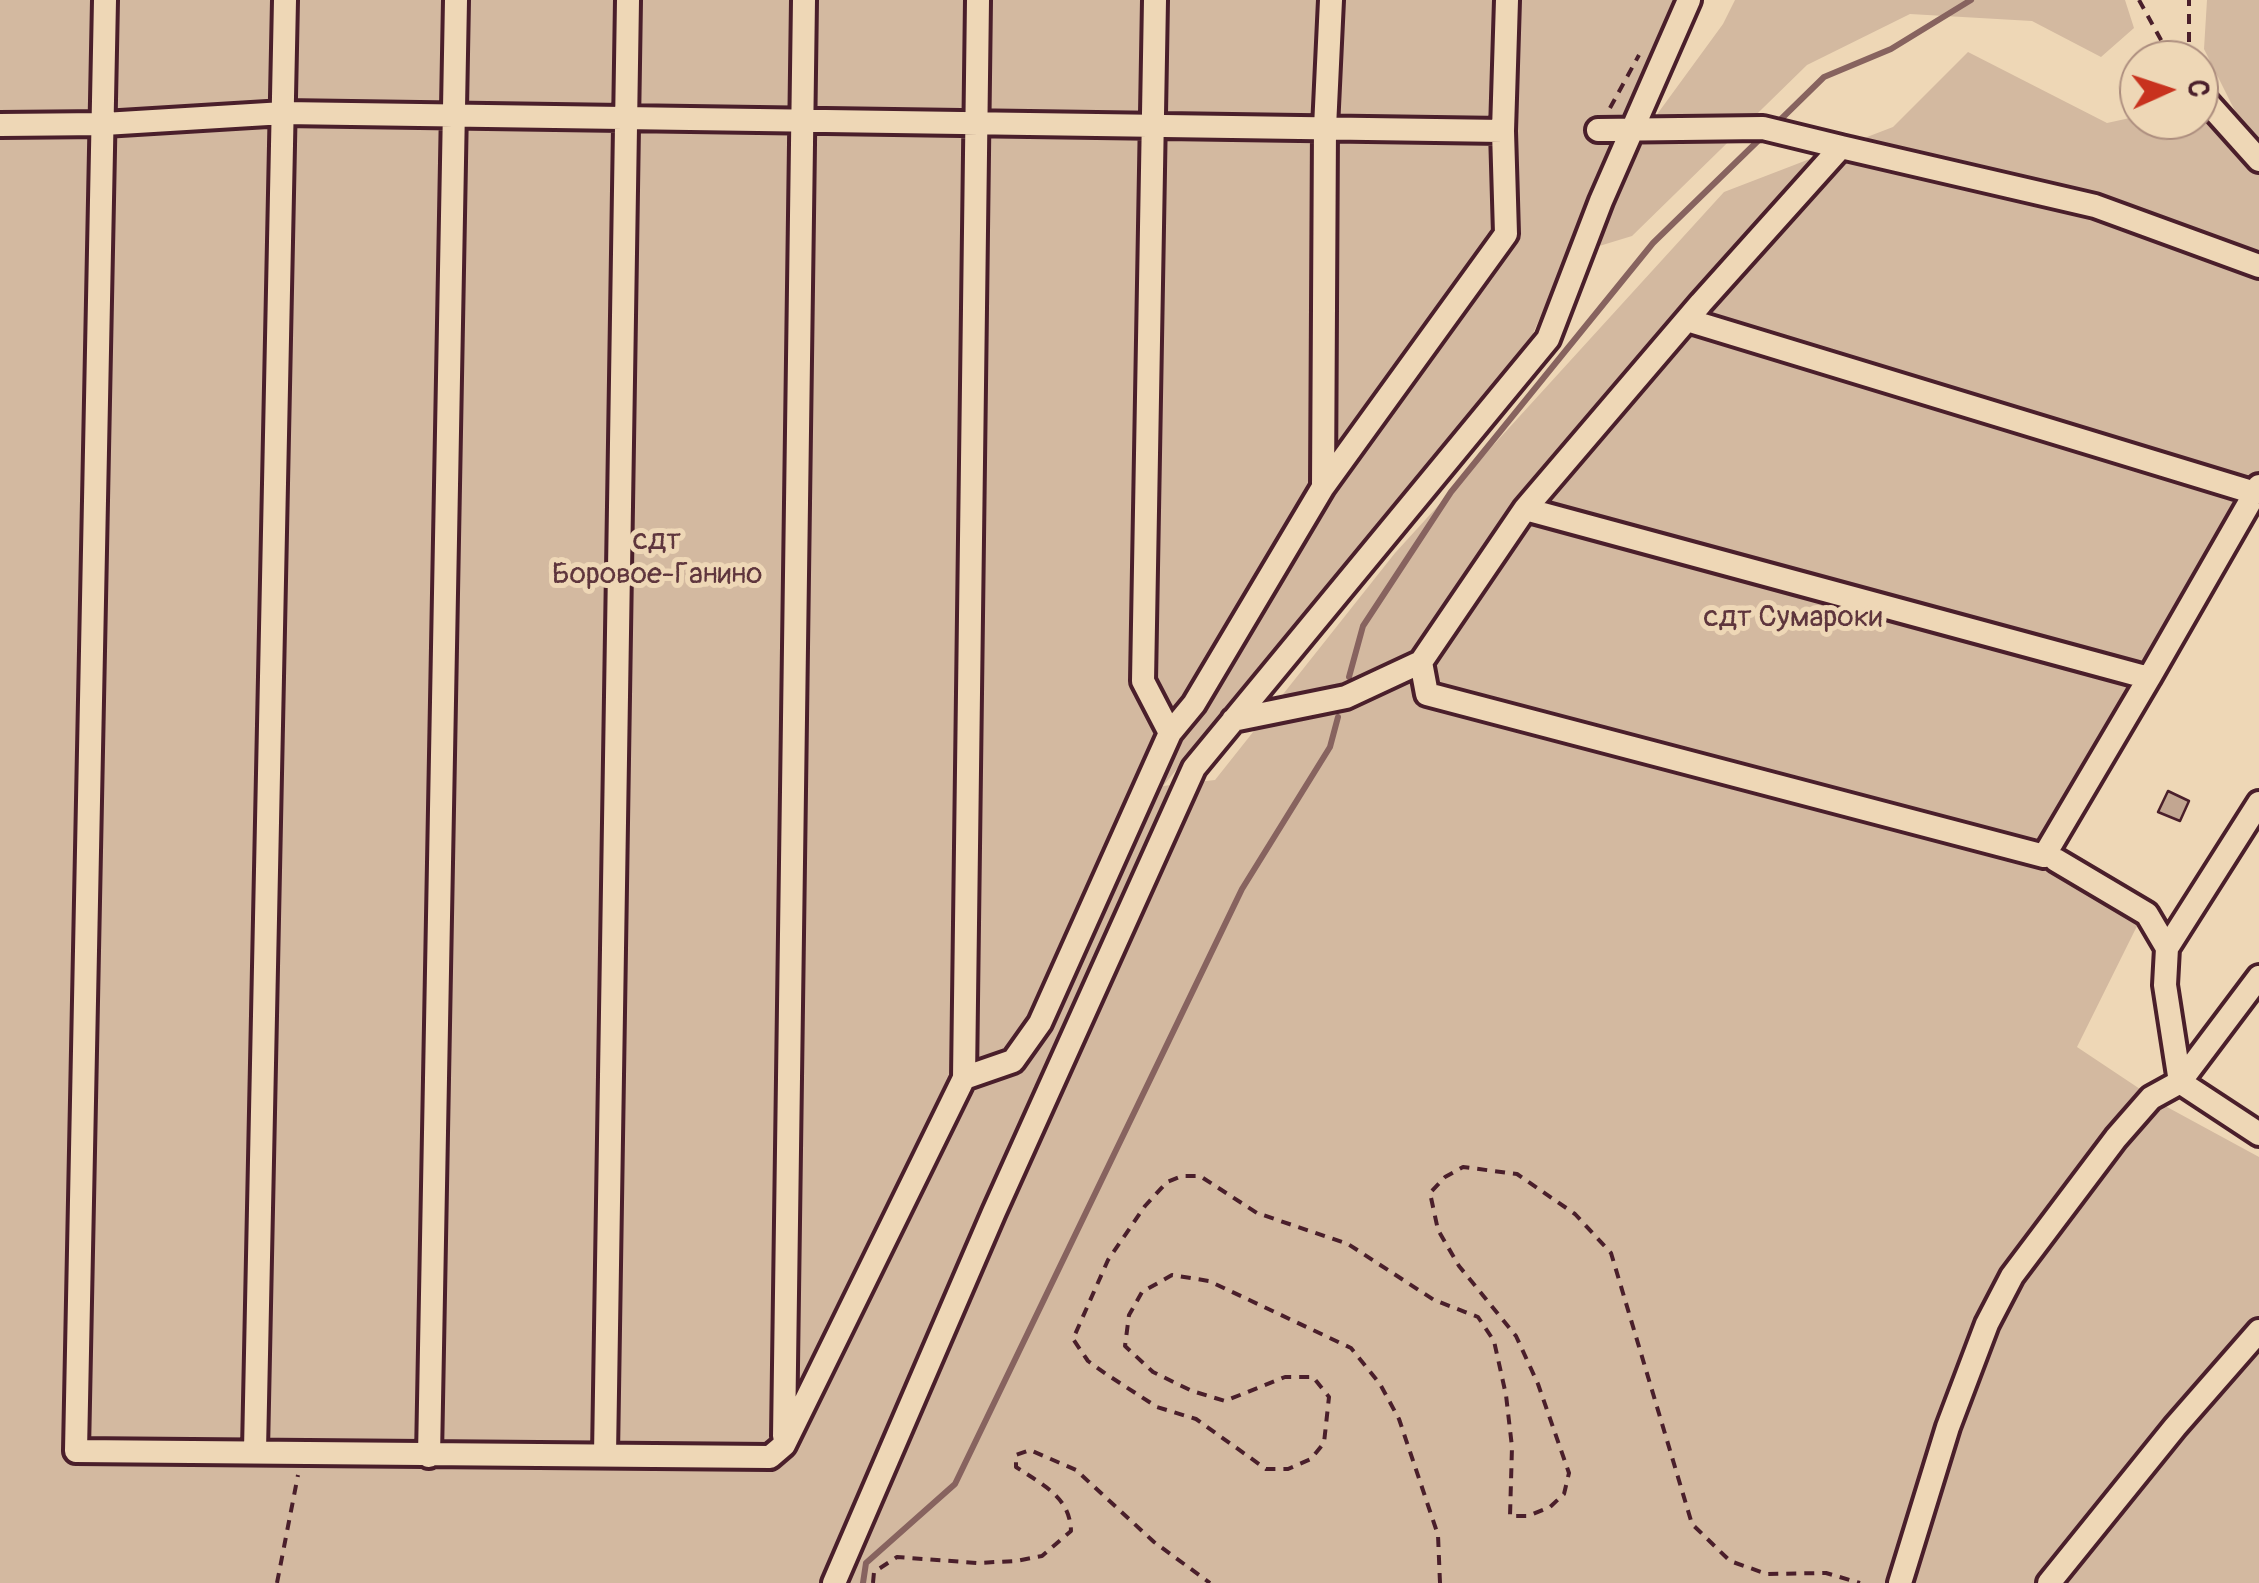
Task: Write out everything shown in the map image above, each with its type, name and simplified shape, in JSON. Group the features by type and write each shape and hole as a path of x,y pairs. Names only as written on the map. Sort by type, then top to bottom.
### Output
{"street":[{"path":"105,0 76,1451 770,1457 784,1445 964,1078 978,0"},
{"path":"254,1450 285,0"},
{"path":"430,1456 456,0"},
{"path":"605,1454 628,0"},
{"path":"784,1445 804,0"},
{"path":"1155,0 1143,681 1170,733"},
{"path":"1324,487 1325,128 1330,0"},
{"path":"964,1078 1013,1061 1040,1023 1170,733 1194,704 1324,487 1506,234 1503,132 1507,0"},
{"path":"834,1583 994,1212 1194,768 1548,339 1689,0"},
{"path":"0,125 104,124 284,112 1503,132"},
{"path":"2219,116 2259,160"},
{"path":"1598,130 1762,128 2095,206 2259,266"},
{"path":"1233,720 1346,697 1421,662 1525,509 1841,147"},
{"path":"1421,662 1427,694 2044,856 2257,490 1687,320"},
{"path":"1525,509 2148,678"},
{"path":"2259,804 2167,948 2164,985 2180,1082 2259,1134"},
{"path":"2056,860 2147,914 2167,948"},
{"path":"1900,1583 1954,1410 1986,1324 2012,1276 2116,1138 2151,1098 2180,1082 2259,977"},
{"path":"2049,1583 2174,1427 2259,1331"}],"path":[{"path":"2140,0 2161,40"},
{"path":"2188,40 2189,0"},
{"path":"1598,130 1642,49"},
{"path":"1440,1583 1438,1534 1399,1419 1380,1384 1352,1348 1209,1281 1172,1275 1142,1292 1129,1316 1125,1346 1153,1372 1192,1392 1225,1401 1286,1377 1313,1377 1329,1397 1324,1443 1311,1459 1288,1469 1266,1469 1196,1419 1157,1407 1097,1368 1073,1339 1108,1260 1145,1206 1167,1182 1182,1176 1200,1176 1257,1212 1348,1244 1434,1300 1478,1317 1494,1341 1506,1394 1512,1447 1510,1516 1528,1516 1550,1507 1564,1494 1570,1473 1516,1336 1459,1266 1438,1230 1430,1193 1445,1177 1463,1167 1517,1174 1575,1214 1611,1253 1692,1524 1730,1561 1767,1574 1826,1573 1860,1583"},
{"path":"873,1583 874,1572 897,1556 977,1563 1016,1561 1042,1556 1071,1532 1070,1514 1054,1492 1016,1468 1016,1456 1030,1450 1076,1470 1154,1542 1210,1583"},
{"path":"277,1583 302,1452"}],"green space":[{"path":"0,0 1677,0 1532,336 1163,786 1215,780 1395,553 1724,192 1893,127 1968,52 2107,123 2119,120 2119,140 2219,140 2219,122 2257,155 2219,79 2219,40 2205,40 2207,0 2259,0 2259,486 2044,855 2140,920 2077,1047 2167,1107 2259,1157 2259,1583 0,1583"},
{"path":"1735,0 2125,0 2134,28 2101,57 2032,21 1910,14 1807,65 1632,236 1596,247 1631,150 1723,24"}],"building":[{"path":"2168,791 2189,801 2180,821 2158,812"}],"waterway":[{"path":"1777,123 1824,77 1891,49 1971,0"},
{"path":"1349,677 1363,626 1451,492 1653,243 1764,135"},
{"path":"863,1583 866,1563 955,1484 1242,889 1330,747 1338,717"}],"park label":[{"name":"сдт Боровое-Ганино","path":"657,558"},
{"name":"сдт Сумароки","path":"1793,618"}]}
